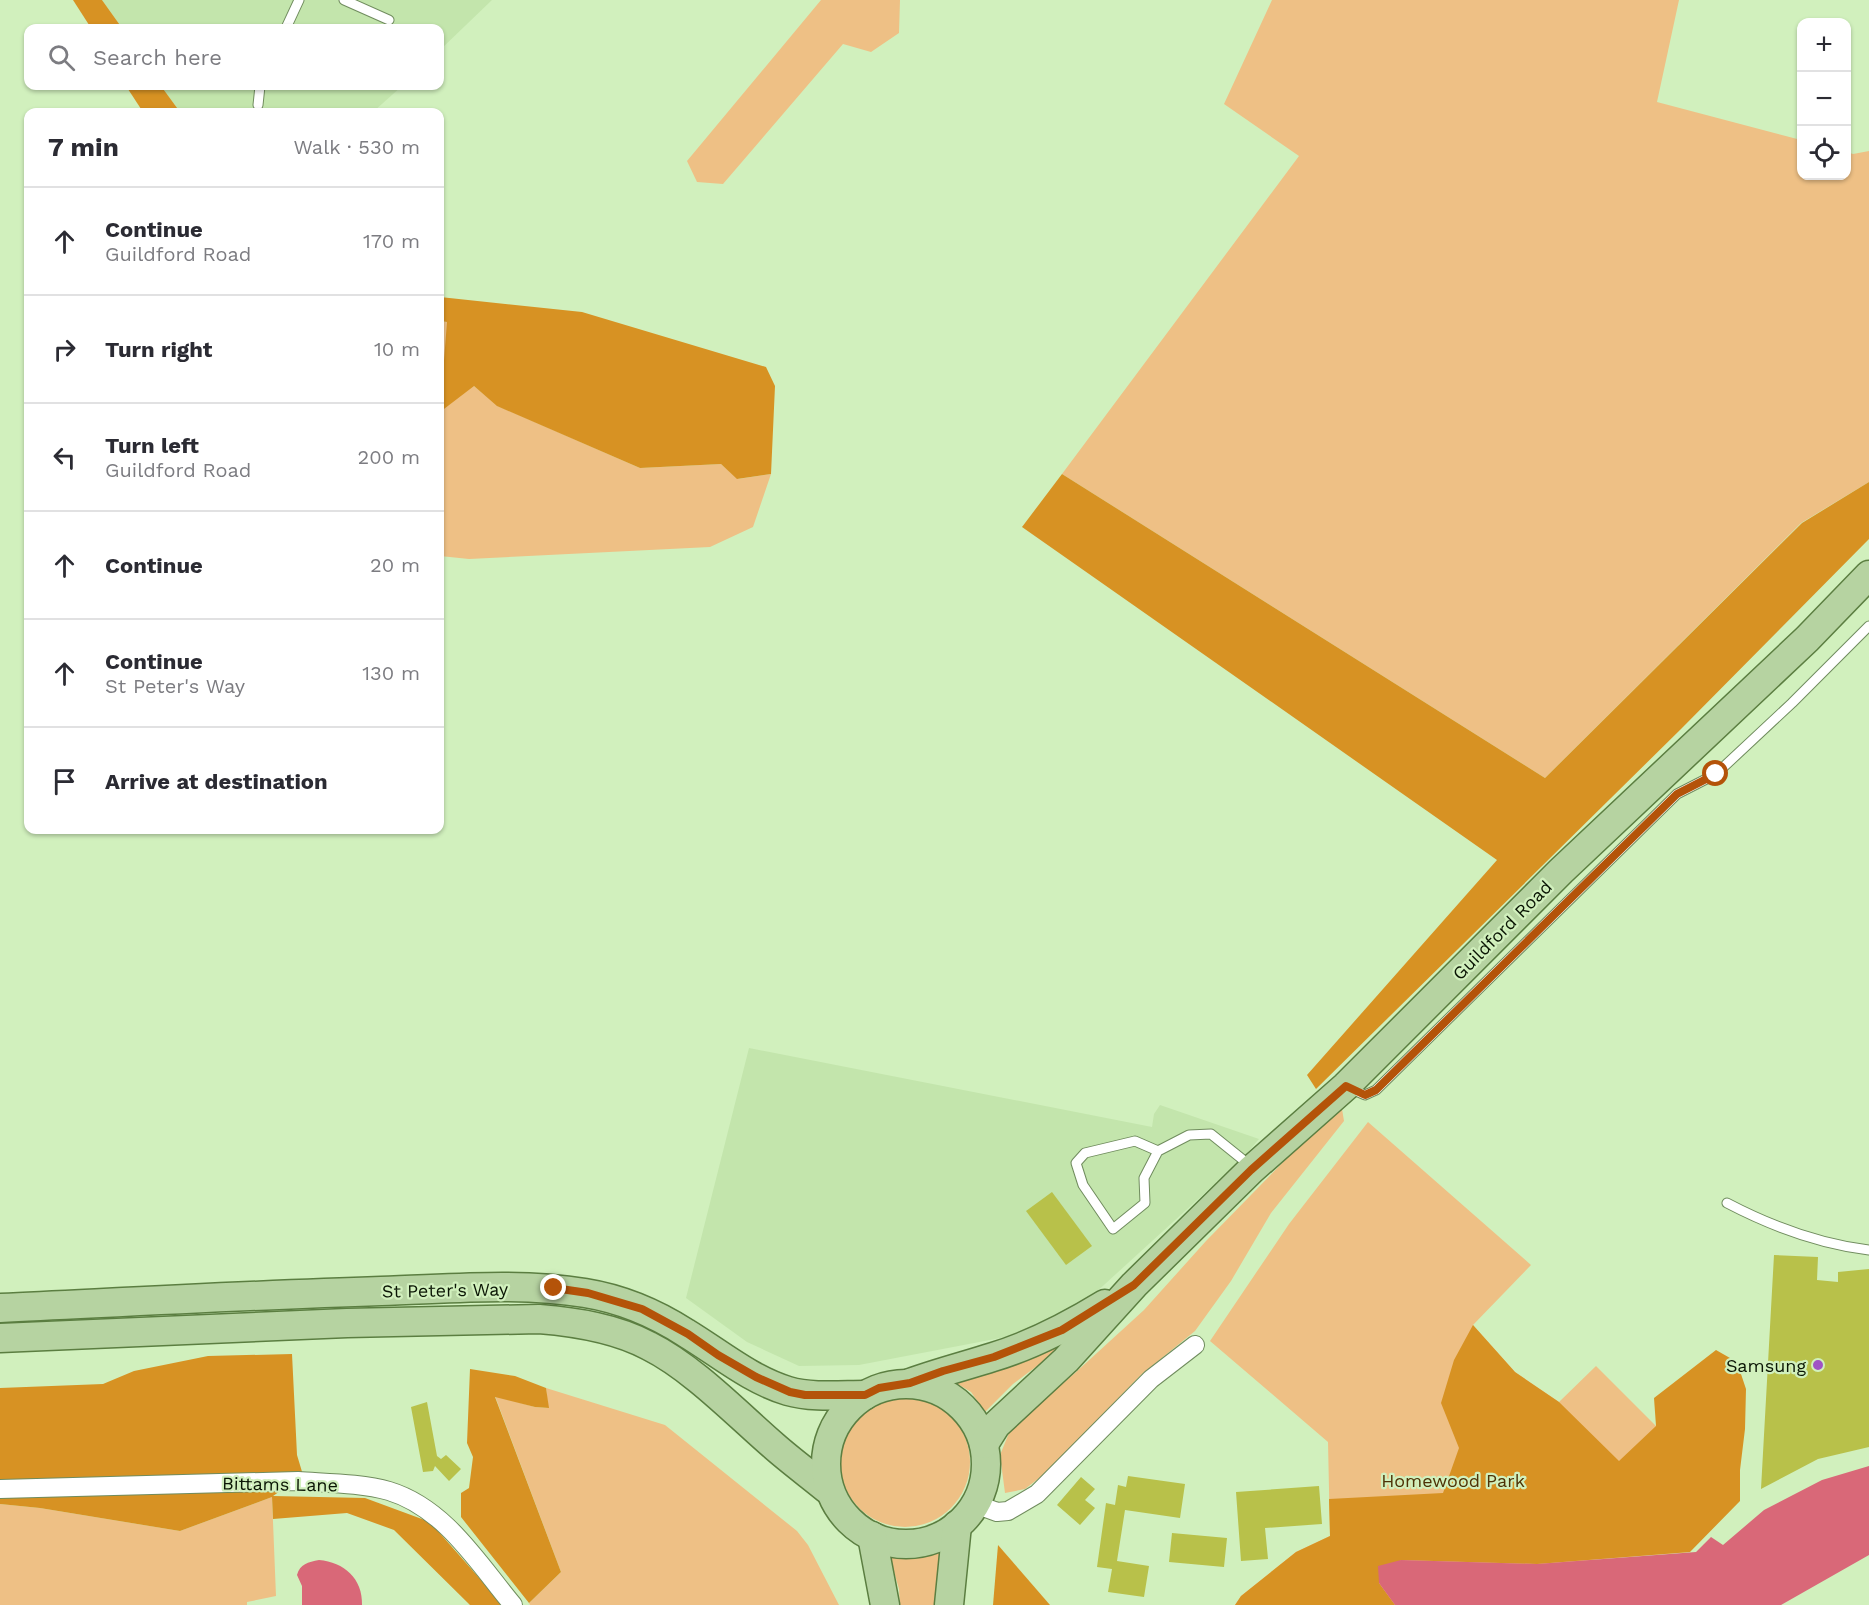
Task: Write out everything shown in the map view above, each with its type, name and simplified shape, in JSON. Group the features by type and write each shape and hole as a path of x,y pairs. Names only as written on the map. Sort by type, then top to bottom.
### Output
{"main road":[{"name":"Guildford Road","path":"984,1444 996,1425 1066,1360 1134,1285 1251,1170 1355,1091 1561,871 1807,639 1869,575"},
{"name":"Guildford Road","path":"910,1383 994,1357 1062,1330 1134,1285"},
{"name":"St Peter's Way","path":"0,1308 344,1293 554,1288 588,1293 642,1309 688,1334 756,1377 790,1392 805,1395 865,1395"},
{"name":"St Peter's Way","path":"0,1338 347,1323 539,1318 596,1327 650,1346 704,1384 775,1447 827,1489"},
{"path":"949,1605 966,1515 984,1484 987,1469 984,1444 976,1424 955,1400 926,1386 910,1383 879,1388 850,1406 838,1422 830,1439 826,1458 827,1489 849,1519 872,1536 889,1542 907,1543 925,1541 942,1535 966,1515"},
{"path":"872,1536 885,1605"}],"street":[{"path":"966,1515 1008,1511 1037,1494 1151,1379 1195,1345"},
{"name":"Bittams Lane","path":"0,1489 298,1481 340,1483 389,1491 423,1507 456,1535 513,1605"}],"lane":[{"path":"288,24 299,0"},
{"path":"344,0 388,20"},
{"path":"258,105 260,90"},
{"name":"Guildford Road","path":"1355,1091 1376,1090 1677,794 1716,774 1792,703 1869,626"},
{"path":"1158,1151 1134,1141 1085,1154 1076,1163 1083,1185 1113,1229 1145,1203 1144,1178 1158,1151 1189,1135 1211,1134 1242,1159 1251,1170"},
{"path":"1727,1203 1750,1216 1799,1234 1869,1250"}],"shaded area":[{"path":"102,0 492,0 444,46 444,24 119,24"},
{"path":"164,90 398,90 377,108 177,108"},
{"path":"749,1048 1152,1127 1154,1114 1160,1105 1259,1139 1242,1159 1082,1305 1016,1335 859,1365 799,1366 747,1342 686,1298"},
{"path":"1869,1466 1869,1555 1781,1605 1395,1605 1379,1583 1378,1566 1401,1560 1537,1564 1696,1552 1711,1537 1723,1545 1764,1510 1822,1480"},
{"path":"319,1560 336,1564 350,1574 359,1587 362,1605 302,1605 302,1586 297,1575 298,1571 305,1564"}],"green space":[{"path":"73,0 102,0 119,24 88,24"},
{"path":"821,0 900,0 899,33 871,52 843,44 723,184 697,182 687,161"},
{"path":"1272,0 1679,0 1657,102 1797,139 1797,180 1851,180 1851,153 1869,151 1869,482 1801,523 1545,778 1062,474 1299,156 1224,104"},
{"path":"129,90 164,90 177,108 140,108"},
{"path":"444,297 582,312 766,367 775,386 771,474 737,479 721,464 640,468 497,406 474,386 444,409 447,322 444,322"},
{"path":"444,322 447,322 474,386 498,406 640,468 721,464 738,479 771,474 753,527 710,547 469,559 444,556"},
{"path":"1062,474 1545,778 1802,523 1869,482 1869,539 1681,729 1316,1089 1307,1075 1497,860 1022,527"},
{"path":"1341,1103 1344,1121 1271,1213 1231,1281 1195,1331 1141,1375 1047,1472 1025,1489 1005,1493 1000,1455 1011,1428 1144,1310 1206,1241"},
{"name":"Homewood Park","path":"1368,1122 1531,1265 1473,1325 1515,1372 1559,1402 1596,1366 1656,1426 1690,1552 1590,1560 1615,1605 1235,1605 1241,1596 1296,1552 1330,1536 1328,1442 1210,1341 1289,1224"},
{"path":"1473,1325 1515,1372 1559,1402 1619,1461 1656,1426 1654,1398 1716,1350 1737,1362 1746,1389 1740,1501 1690,1552 1537,1564 1401,1560 1379,1583 1395,1605 1235,1605 1241,1596 1296,1552 1330,1536 1329,1499 1443,1493 1459,1448 1441,1403 1454,1360"},
{"path":"1056,1342 1065,1345 1013,1384 985,1412 971,1392 951,1380"},
{"path":"292,1354 297,1455 303,1475 273,1496 365,1498 430,1522 503,1605 470,1605 394,1530 347,1513 273,1519 272,1497 180,1531 40,1508 0,1504 0,1388 103,1384 134,1371 208,1356"},
{"path":"470,1369 515,1376 546,1388 549,1408 535,1407 495,1397 561,1572 529,1603 461,1517 461,1493 469,1488 473,1457 467,1443"},
{"path":"546,1388 665,1425 797,1531 808,1545 839,1605 530,1605 529,1603 561,1572 495,1396 535,1407 548,1408"},
{"path":"905,1397 930,1402 951,1416 965,1437 970,1462 965,1487 951,1508 930,1522 905,1527 880,1522 859,1508 845,1487 840,1462 845,1437 859,1416 880,1402"},
{"path":"272,1497 276,1596 247,1602 247,1605 0,1605 0,1504 40,1508 180,1531"},
{"path":"947,1541 937,1605 900,1605 899,1589 888,1551 937,1547"},
{"path":"998,1545 1050,1605 993,1605"}],"building":[{"path":"1052,1192 1092,1246 1066,1265 1026,1211"},
{"name":"Samsung","path":"1774,1255 1818,1257 1817,1280 1838,1282 1838,1272 1869,1269 1869,1447 1818,1459 1761,1489"},
{"path":"427,1402 437,1456 441,1459 446,1455 461,1469 449,1481 435,1466 433,1471 423,1472 411,1407"},
{"path":"1128,1476 1185,1484 1180,1518 1125,1510 1117,1561 1149,1566 1144,1597 1108,1592 1112,1569 1097,1567 1106,1503 1115,1505 1118,1485 1126,1487"},
{"path":"1081,1477 1095,1489 1085,1500 1095,1508 1080,1525 1057,1505"},
{"path":"1319,1486 1322,1524 1265,1528 1268,1559 1241,1561 1236,1492"},
{"path":"1172,1533 1227,1538 1224,1567 1169,1562"}],"place":[{"name":"Samsung","path":"1818,1365"}],"route":[{"path":"554,1288 588,1293 642,1309 658,1316 756,1377 790,1392 805,1395 865,1395 879,1388 910,1383 994,1357 1062,1330 1134,1285 1251,1170 1346,1086 1365,1095 1376,1090 1677,794 1716,774"}]}
